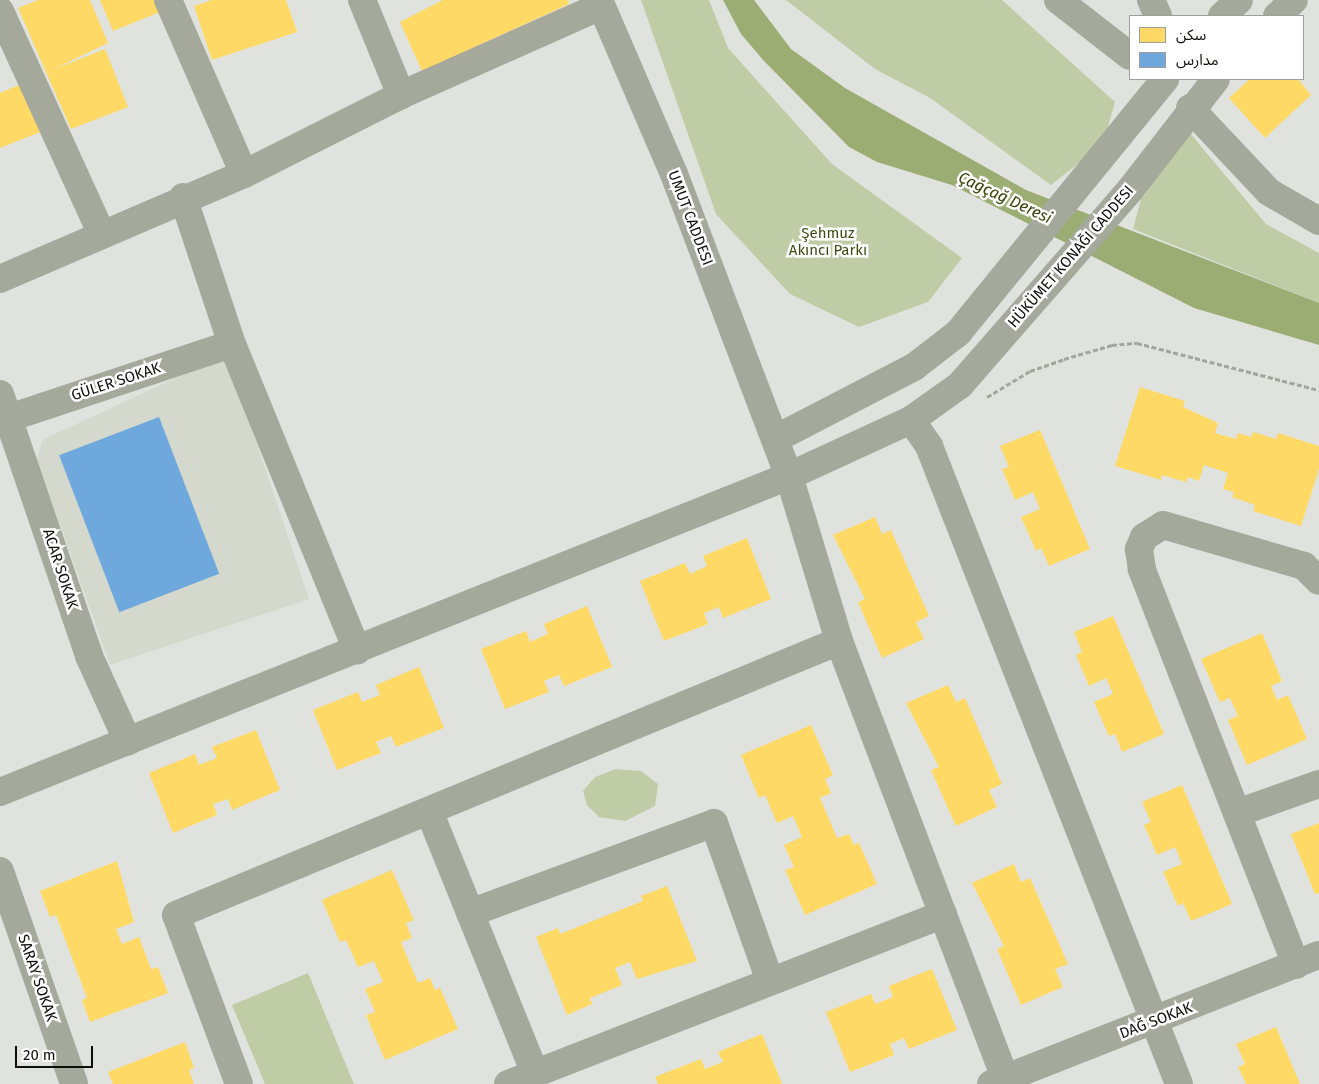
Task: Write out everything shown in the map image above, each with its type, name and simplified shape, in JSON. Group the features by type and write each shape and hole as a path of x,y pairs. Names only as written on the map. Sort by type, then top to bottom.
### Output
{"street":[{"path":"168,0 244,174"},
{"path":"362,0 401,95"},
{"path":"1058,0 1129,55"},
{"path":"1151,0 1158,15"},
{"path":"1223,15 1239,0"},
{"path":"1278,15 1294,0"},
{"path":"0,279 183,197 244,174 401,95 600,3"},
{"name":"UMUT CADDESI","path":"600,3 674,174 789,476 839,641 943,914 998,1081"},
{"path":"0,11 101,233"},
{"path":"775,439 914,367 958,333 1096,166 1162,80"},
{"path":"0,792 357,651 789,476 911,420 960,385 1130,190 1190,108 1215,80"},
{"path":"1190,108 1268,192 1319,221"},
{"path":"183,197 232,344 357,651"},
{"name":"GÜLER SOKAK","path":"3,411 232,344"},
{"name":"ACAR SOKAK","path":"3,411 89,656 128,742"},
{"path":"911,420 929,446 1178,1084"},
{"path":"1307,960 1237,813 1142,569 1139,549 1144,536 1163,525 1304,566 1319,581"},
{"path":"239,1084 176,915 839,641"},
{"path":"1237,813 1319,784"},
{"path":"429,811 535,1073"},
{"path":"470,913 714,823 770,981"},
{"name":"SARAY SOKAK","path":"0,871 74,1084"},
{"path":"508,1084 943,914"},
{"name":"DAĞ SOKAK","path":"998,1081 1154,1023 1307,960"}],"path":[{"path":"980,400 1030,371 1112,344 1137,343 1319,390"}],"shaded area":[{"path":"227,354 309,599 110,665 37,460 42,440"}],"green space":[{"name":"Şehmuz Akıncı Parkı","path":"641,0 709,0 728,48 832,164 962,258 928,302 859,327 790,294 716,214"},
{"path":"786,0 1002,0 1115,102 1103,144 1051,185 930,98 875,69"},
{"path":"1189,132 1266,224 1319,253 1319,303 1133,229 1141,199"},
{"path":"616,769 641,771 658,784 655,806 625,821 599,817 587,805 583,791 595,777"},
{"path":"308,973 354,1084 265,1084 232,1005"}],"water":[{"name":"Çağçağ Deresi","path":"723,0 754,0 791,49 845,88 1026,190 1319,303 1319,345 1194,308 952,185 877,162 849,147 764,61 741,34"}],"building: سكن":[{"path":"38,0 90,0 108,43 52,70 105,49 128,107 71,129 18,8"},
{"path":"100,0 161,0 165,10 113,31"},
{"path":"212,0 286,0 297,32 212,60 194,6"},
{"path":"443,0 568,0 569,4 422,71 400,22"},
{"path":"1249,80 1299,80 1311,95 1265,138 1229,98"},
{"path":"24,83 43,131 0,148 0,93"},
{"path":"1140,387 1185,401 1183,407 1218,423 1215,433 1236,439 1238,433 1251,437 1253,432 1276,439 1278,433 1319,446 1319,469 1301,526 1253,511 1255,505 1232,497 1234,492 1223,489 1228,473 1204,465 1199,481 1188,477 1186,482 1162,475 1161,480 1115,466"},
{"path":"1040,430 1090,549 1049,566 1041,548 1036,551 1021,517 1040,509 1033,492 1015,500 1002,469 1009,467 1000,446"},
{"path":"875,517 882,534 891,530 929,616 916,622 924,639 882,658 858,602 865,599 833,535"},
{"path":"747,538 771,599 723,618 719,607 704,613 708,624 664,641 640,581 685,563 690,574 707,566 703,556"},
{"path":"587,606 612,667 564,686 559,675 544,681 549,692 505,709 481,649 526,631 530,642 548,634 544,624"},
{"path":"1113,616 1164,734 1122,752 1115,734 1109,736 1094,702 1113,694 1106,678 1089,686 1076,655 1082,652 1074,632"},
{"path":"1262,633 1282,681 1271,686 1277,700 1288,695 1307,739 1247,765 1228,720 1238,716 1230,698 1220,702 1201,659"},
{"path":"419,667 444,728 396,747 391,736 376,742 381,753 337,770 313,710 358,692 362,702 380,695 376,685"},
{"path":"948,685 956,702 965,698 1002,784 989,790 997,807 956,826 931,770 939,767 906,703"},
{"path":"811,725 833,775 825,779 831,793 820,798 837,838 849,834 854,845 859,843 877,884 805,915 785,870 794,867 784,845 802,837 793,816 777,823 765,795 759,798 741,755"},
{"path":"256,730 280,790 232,810 228,799 213,804 217,815 173,833 149,773 195,754 199,765 217,758 212,747"},
{"path":"1182,785 1232,904 1191,921 1183,903 1178,906 1163,872 1182,864 1175,847 1157,855 1144,825 1151,822 1142,802"},
{"path":"1319,823 1319,893 1315,894 1291,834"},
{"path":"117,861 134,922 116,929 122,944 139,937 151,969 158,967 168,993 90,1022 82,1000 87,998 56,915 50,917 40,891"},
{"path":"1014,864 1021,882 1030,878 1068,964 1055,969 1063,987 1021,1005 997,949 1004,946 972,883"},
{"path":"392,870 414,920 406,923 412,938 401,942 418,983 430,978 435,990 440,988 458,1029 385,1060 366,1015 375,1012 365,989 383,982 374,961 358,967 346,940 340,942 322,900"},
{"path":"667,886 697,961 637,979 630,962 615,968 622,985 590,998 592,1004 567,1015 536,937 558,928 560,934 643,901 641,896"},
{"path":"932,969 957,1030 909,1049 904,1038 890,1044 894,1055 850,1072 826,1012 871,994 875,1004 893,997 889,986"},
{"path":"1276,1027 1300,1084 1246,1084 1238,1067 1245,1064 1236,1044"},
{"path":"762,1034 782,1084 658,1084 655,1077 701,1059 705,1069 723,1062 718,1052"},
{"path":"185,1042 194,1068 189,1070 194,1084 113,1084 108,1072"}],"building: مدارس":[{"path":"159,417 219,574 119,612 59,455"}]}
